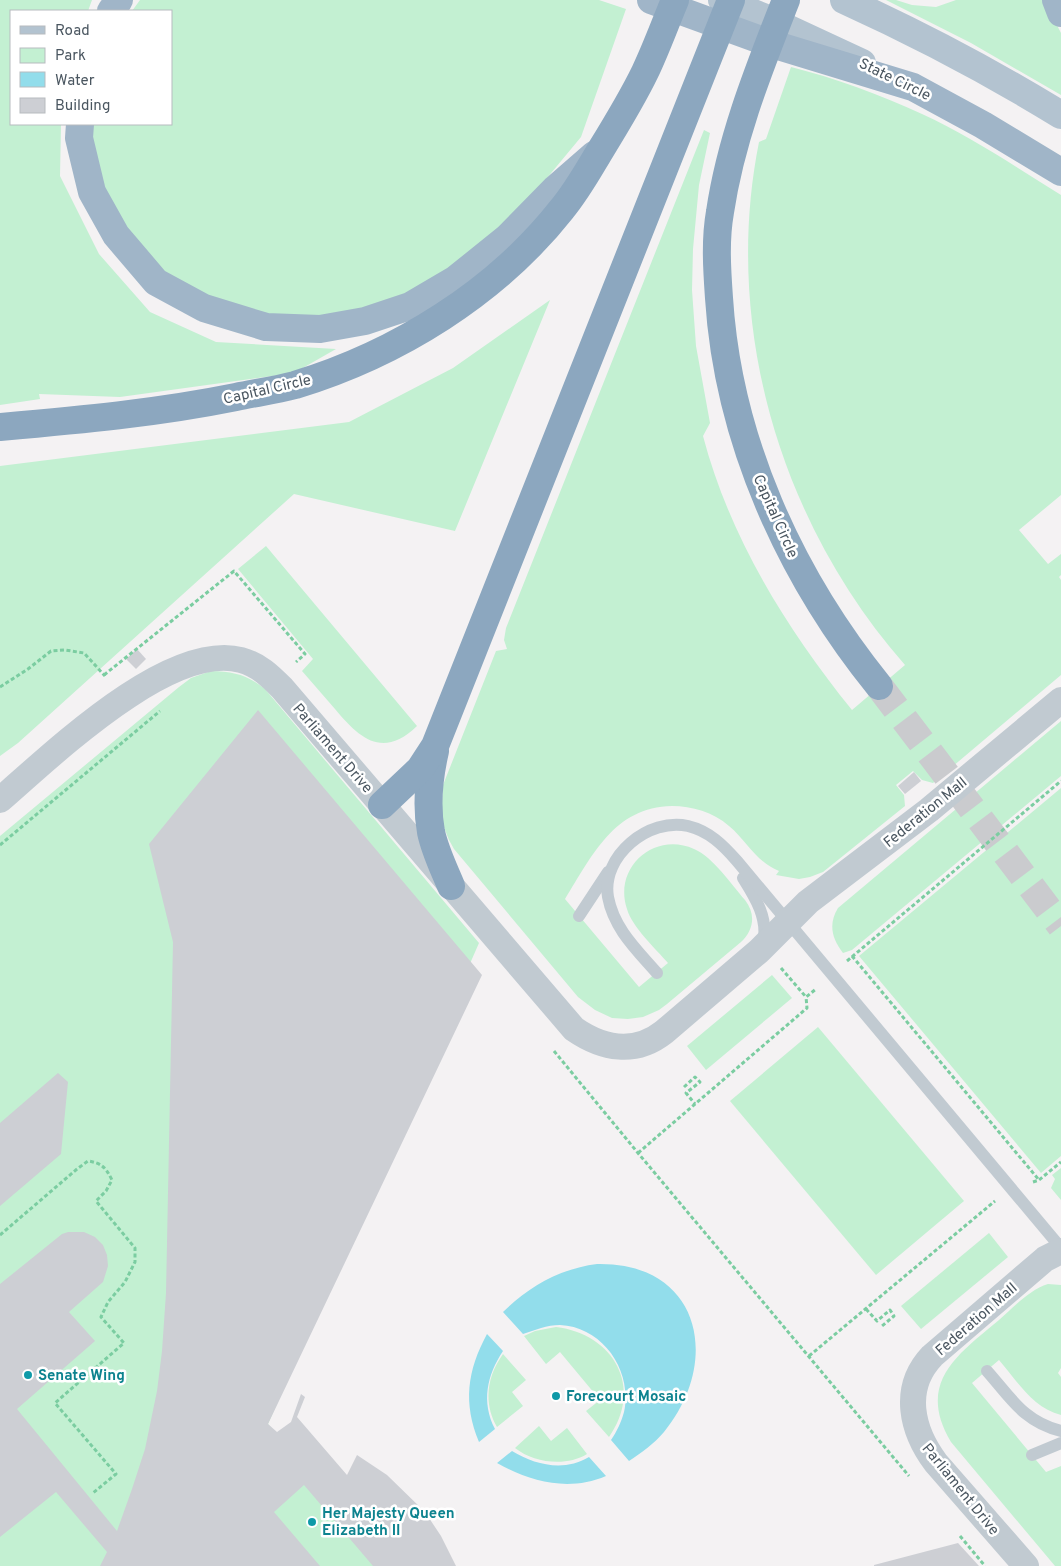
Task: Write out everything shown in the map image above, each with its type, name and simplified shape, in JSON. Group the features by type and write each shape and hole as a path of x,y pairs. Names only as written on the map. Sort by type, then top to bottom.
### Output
{"highway":[{"path":"651,0 772,44 913,87"},
{"name":"Capital Circle","path":"0,427 83,420 180,408 294,385 348,367 395,344 439,318 473,295 506,268 547,228 564,208 637,87 675,0"},
{"path":"382,805 411,779 425,763 440,735 731,0"},
{"name":"Capital Circle","path":"786,0 751,92 733,148 719,214 718,274 720,326 727,366 745,438 758,479 786,542 815,594 866,670 879,686"},
{"path":"1056,0 1061,12"},
{"name":"State Circle","path":"913,87 983,125 1061,172"},
{"path":"80,125 80,138 92,192 116,235 156,282 204,308 266,327 320,328 365,321 410,306 456,279 507,238 555,190 601,149"},
{"path":"440,735 430,776 429,817 434,844 451,886"}],"main road":[{"name":"State Circle","path":"722,0 763,16 913,87"},
{"path":"844,0 903,26 1011,84 1061,115"}],"street":[{"name":"Parliament Drive","path":"0,800 66,743 130,694 169,672 204,660 224,658 247,662 266,673 574,1029 590,1038 615,1046 634,1046 657,1038 762,949"},
{"name":"Federation Mall","path":"762,949 808,902 929,810 1061,700"},
{"name":"Federation Mall","path":"913,1403 918,1378 932,1356 1045,1260 1061,1250"},
{"name":"Parliament Drive","path":"913,1403 914,1419 919,1436 930,1456 1026,1566"}],"lane":[{"path":"579,916 614,863 632,842 655,828 676,825 686,826 709,835 722,845 737,861 833,974 1011,1187 1061,1250"},
{"path":"709,835 734,864 759,906 764,922 762,949"},
{"path":"614,863 608,891 611,907 618,925 628,940 657,973"},
{"path":"987,1371 1023,1412 1042,1425 1061,1431"},
{"path":"1032,1455 1061,1443"}],"path":[{"path":"104,675 234,571 305,654 297,661"},
{"path":"0,687 51,651 65,650 84,653 109,680"},
{"path":"0,845 162,710"},
{"path":"1039,1180 852,956 1061,782"},
{"path":"638,1154 807,1008 806,997"},
{"path":"550,1046 638,1154 910,1478"},
{"path":"684,1086 695,1077 700,1082 686,1093 695,1104"},
{"path":"0,1235 88,1161 99,1163 107,1170 112,1180 106,1191 96,1201 135,1248 135,1262 125,1282 108,1302 102,1317 124,1343 55,1404 116,1474 93,1493"},
{"path":"809,1356 1011,1187 1039,1180 1061,1162"},
{"path":"866,1308 877,1321 890,1310 894,1316 882,1326"},
{"path":"954,1529 985,1566"}],"green space":[{"path":"0,0 92,0 88,10 10,10 10,125 61,125 60,176 99,254 150,312 216,342 336,349 294,373 120,397 39,394 40,399 0,405"},
{"path":"140,0 599,0 626,9 581,137 488,249 383,311 274,322 175,291 119,224 89,146 92,125 172,125 172,10 133,10"},
{"path":"886,0 936,7 956,0 1044,0 1061,33 1061,95 971,43"},
{"path":"791,67 858,88 922,114 975,142 1061,195 1061,495 1019,530 1048,564 1061,554 1061,575 1059,577 1061,580 1061,675 933,783 922,780 913,771 896,785 904,795 905,806 823,872 810,877 799,879 776,875 779,871 758,857 723,821 695,809 672,806 652,809 635,815 620,825 595,851 565,899 639,987 668,963 634,923 627,909 624,894 626,880 632,867 640,857 652,849 665,845 679,845 694,849 708,858 749,905 752,922 749,932 741,942 659,1010 643,1017 628,1019 612,1018 595,1010 578,997 454,849 441,820 443,785 496,651 507,649 504,640 506,628 704,130 710,133 699,185 693,249 692,290 696,346 710,423 703,436 714,474 728,510 763,580 805,647 852,710 905,665 862,610 825,550 795,486 772,420 756,352 749,282 750,212 759,142 766,139"},
{"path":"550,300 455,531 294,494 18,743 0,756 0,466 349,422 453,368"},
{"path":"266,546 417,726 405,736 383,743 363,736 344,720 302,671 313,659 238,569"},
{"path":"211,671 240,675 252,680 265,689 479,943 268,1424 388,1566 0,1566 0,836 179,687 191,678"},
{"path":"1061,721 1061,776 852,950 843,953 836,942 832,926 838,908"},
{"path":"1061,788 1061,1156 1041,1173 859,956"},
{"path":"772,975 792,998 706,1070 687,1046"},
{"path":"818,1027 964,1201 876,1275 730,1101"},
{"path":"1061,1168 1061,1200 1051,1188 1055,1179 1052,1175"},
{"path":"989,1233 1008,1257 921,1329 901,1306"},
{"path":"1048,1284 1061,1285 1061,1368 1058,1373 1061,1377 1061,1415 1042,1406 1026,1393 999,1360 972,1383 1046,1472 1061,1466 1061,1566 1055,1566 951,1442 941,1421 938,1403 940,1387 946,1372 956,1358 1022,1299 1034,1290"},
{"path":"556,1327 576,1332 594,1340 607,1352 617,1366 623,1383 624,1400 619,1418 609,1437 586,1411 600,1400 560,1352 546,1364 524,1336 535,1331"},
{"path":"503,1354 526,1380 512,1392 523,1406 497,1427 490,1409 489,1390 493,1371"},
{"path":"539,1426 551,1441 567,1428 587,1454 570,1461 550,1462 531,1457 515,1448"}],"water":[{"path":"597,1264 632,1268 659,1279 679,1298 691,1321 696,1347 693,1376 682,1404 664,1432 629,1461 611,1440 619,1427 624,1412 626,1397 624,1381 619,1367 602,1343 589,1334 575,1328 560,1325 541,1328 523,1334 503,1312 524,1294 546,1280 570,1270"},
{"path":"487,1334 503,1351 493,1370 488,1389 488,1409 495,1429 479,1442 471,1414 469,1387 475,1361"},
{"path":"512,1451 530,1460 550,1465 570,1464 589,1457 606,1476 592,1481 564,1484 536,1480 497,1463"}],"building":[{"path":"137,649 146,659 136,669 126,659"},
{"path":"258,710 482,975 268,1424 277,1432 291,1422 301,1394 305,1397 297,1417 347,1475 357,1455 387,1475 425,1512 441,1536 456,1566 373,1566 304,1485 274,1512 320,1566 100,1566 107,1552 56,1492 0,1537 0,1284 62,1234 84,1232 95,1237 103,1245 107,1255 108,1266 103,1282 69,1312 95,1341 17,1409 117,1531 145,1449 157,1391 166,1293 173,942 149,844"},
{"path":"914,772 921,781 905,794 898,786"},
{"path":"58,1073 68,1082 61,1154 0,1206 0,1123"},
{"path":"958,1543 979,1566 874,1566 874,1565"}],"tunnel":[{"path":"879,686 1061,926"}],"place":[{"name":"Senate Wing","path":"28,1375"},
{"name":"Forecourt Mosaic","path":"556,1396"},
{"name":"Her Majesty Queen Elizabeth II","path":"312,1522"}]}
